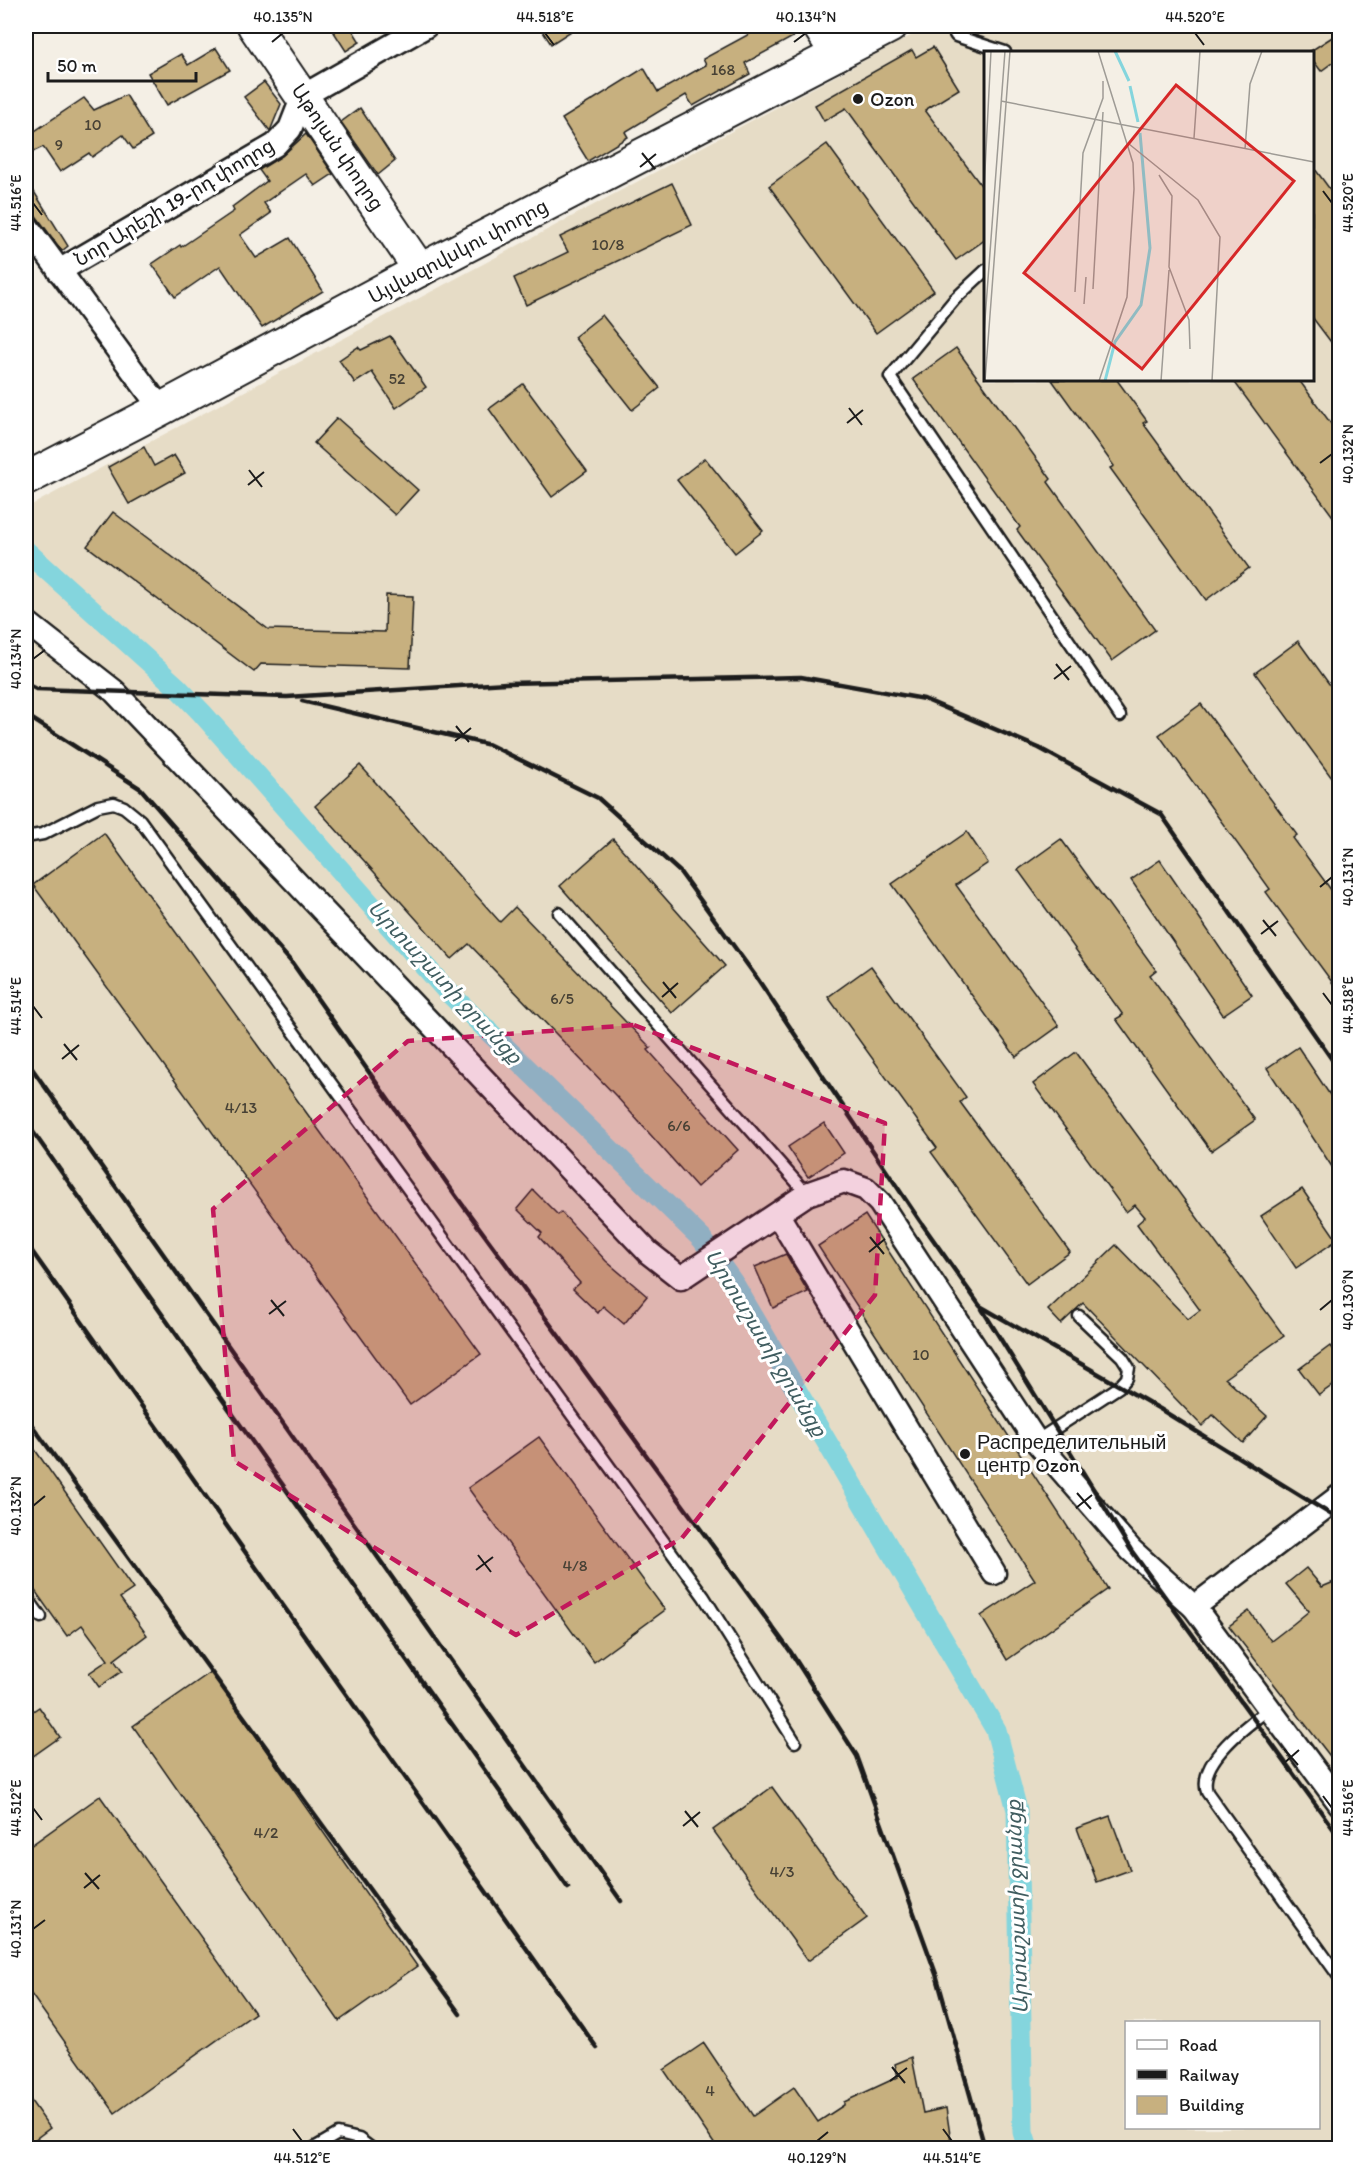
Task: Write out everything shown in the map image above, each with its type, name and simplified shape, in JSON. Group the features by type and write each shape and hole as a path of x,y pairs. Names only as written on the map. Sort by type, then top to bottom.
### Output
{"main road":[{"name":"Աթոյան փողոց","path":"254,26 420,270"},
{"path":"819,26 837,54"},
{"name":"Այվազովսկու փողոց","path":"26,478 161,409 420,270 891,26"}],"street":[{"path":"303,96 426,26"},
{"name":"Նոր Արեշի 19-րդ փողոց","path":"59,271 275,144 290,129 303,96"},
{"path":"26,225 161,409"},
{"path":"26,622 114,691 649,1253 681,1278 807,1194 844,1180 866,1189 880,1203 1036,1441 1131,1550 1194,1607 1340,1804"},
{"path":"778,1215 994,1573"},
{"path":"1194,1607 1340,1496"}],"lane":[{"path":"950,26 956,36 1002,51"},
{"path":"984,272 956,299 890,377 1120,716"},
{"path":"26,837 44,834 98,806 114,803 140,820 704,1597 795,1742"},
{"path":"559,913 807,1194"},
{"path":"1036,1441 1119,1387 1127,1378 1129,1368 1122,1357 1079,1316"},
{"path":"26,1596 41,1617"},
{"path":"1269,1709 1217,1755 1205,1776 1204,1785 1340,1978"},
{"path":"314,2148 338,2134 358,2139 371,2148"}],"highlighted area":[{"path":"634,1025 885,1123 875,1295 682,1538 516,1635 234,1461 213,1209 408,1041"}],"shaded area":[{"path":"929,26 1339,26 1339,2148 26,2148 26,508"}],"building":[{"path":"330,26 350,26 360,42 346,51"},
{"path":"539,26 579,26 551,44"},
{"path":"764,26 787,26 793,37 745,63 750,74 693,106 686,95 625,132 628,137 588,161 562,119 644,68 658,92 706,65 703,59"},
{"path":"1340,32 1340,57 1321,71 1314,62 1314,51 1311,51"},
{"path":"933,47 959,89 925,110 984,189 984,240 956,260 846,108 824,121 815,105 912,50 916,57"},
{"path":"216,48 230,70 167,105 148,73 181,54 188,65"},
{"path":"264,82 281,104 270,131 244,97"},
{"path":"126,95 152,137 133,149 123,135 92,157 89,153 60,172 43,147 26,155 26,137 84,98 94,110"},
{"path":"360,108 395,161 378,175 341,122"},
{"path":"306,134 333,174 315,186 306,174 264,203 271,213 240,235 256,258 290,238 323,291 262,328 220,266 175,297 152,264 234,211 232,207 267,181 259,170 282,156"},
{"path":"827,144 934,291 876,333 769,186"},
{"path":"1314,168 1340,203 1340,354 1314,320"},
{"path":"26,179 68,246 62,251 37,217 26,209"},
{"path":"672,183 692,225 526,305 514,278 568,252 560,237"},
{"path":"602,315 660,388 632,410 574,337"},
{"path":"390,336 426,387 396,408 372,372 355,383 339,360 358,347 361,350"},
{"path":"956,348 1051,479 1048,482 1155,630 1112,661 1017,530 1020,527 913,379"},
{"path":"1053,381 1118,381 1147,421 1143,423 1249,568 1206,600 1110,468 1114,466"},
{"path":"1234,381 1300,381 1340,436 1340,526"},
{"path":"523,384 587,471 552,497 489,409"},
{"path":"337,418 418,490 395,515 314,443"},
{"path":"144,447 154,466 174,455 185,473 129,504 108,467"},
{"path":"705,458 763,531 735,553 677,480"},
{"path":"113,512 268,629 385,632 386,595 413,596 410,668 261,664 254,672 87,546"},
{"path":"1298,641 1340,699 1340,789 1255,673"},
{"path":"1201,704 1297,835 1293,838 1340,902 1340,993 1266,892 1270,889 1159,735"},
{"path":"360,765 500,922 515,907 651,1048 648,1050 738,1150 697,1187 616,1096 469,944 452,959 315,806"},
{"path":"967,832 988,863 956,885 1059,1026 1016,1057 892,884"},
{"path":"104,833 481,1354 410,1405 33,885"},
{"path":"613,839 725,966 672,1013 560,886"},
{"path":"1061,839 1156,970 1150,975 1255,1120 1211,1151 1116,1019 1123,1015 1018,870"},
{"path":"1160,860 1252,995 1223,1015 1131,880"},
{"path":"871,966 966,1097 960,1102 1070,1252 1027,1284 931,1152 937,1148 828,997"},
{"path":"1298,1047 1340,1110 1340,1179 1267,1068"},
{"path":"1076,1052 1284,1336 1225,1378 1267,1416 1243,1443 1213,1415 1202,1426 1083,1303 1061,1324 1048,1310 1116,1245 1188,1319 1200,1310 1137,1224 1145,1217 1135,1205 1126,1212 1033,1084"},
{"path":"824,1123 844,1153 808,1177 788,1147"},
{"path":"1302,1189 1337,1240 1296,1268 1261,1216"},
{"path":"533,1190 558,1215 561,1212 606,1261 647,1296 624,1324 603,1306 598,1313 573,1289 580,1283 539,1237 542,1233 517,1209"},
{"path":"865,1215 1108,1589 1007,1660 981,1616 1035,1580 818,1246"},
{"path":"786,1254 808,1292 773,1308 755,1267"},
{"path":"1340,1344 1340,1380 1319,1395 1299,1369 1330,1346 1332,1349"},
{"path":"26,1437 133,1589 120,1598 147,1635 114,1660 122,1671 99,1687 89,1673 108,1660 82,1625 67,1636 26,1578"},
{"path":"539,1437 665,1610 594,1662 468,1488"},
{"path":"1306,1568 1322,1587 1334,1582 1340,1589 1340,1769 1229,1626 1249,1611 1271,1641 1309,1611 1286,1584"},
{"path":"211,1672 417,1966 339,2021 133,1726"},
{"path":"39,1707 60,1737 26,1761 26,1716"},
{"path":"772,1787 867,1918 808,1961 713,1830"},
{"path":"100,1796 255,2013 115,2113 26,1987 26,1849"},
{"path":"1110,1816 1130,1870 1097,1882 1077,1828"},
{"path":"704,2043 753,2116 794,2087 818,2122 844,2105 844,2102 898,2077 895,2064 912,2057 923,2113 946,2108 952,2148 717,2148 664,2070"},
{"path":"26,2094 50,2128 26,2146"}],"waterway":[{"name":"Արտաշատի ջրանցք","path":"26,551 177,687 446,990 702,1239 734,1284 996,1730 1017,1810 1023,2132 1028,2148"}],"railway":[{"path":"26,684 36,689 287,697 506,683 801,677 924,699 1039,748 1161,814 1340,1071"},
{"path":"302,701 490,745 598,798 680,872 757,978 920,1221 980,1306 1160,1409 1340,1520"},
{"path":"26,715 141,789 293,964 456,1196 790,1651 857,1756 936,1974 985,2148"},
{"path":"26,1060 621,1901"},
{"path":"26,1122 568,1888"},
{"path":"26,1243 597,2048"},
{"path":"982,1309 1131,1550 1340,1838"},
{"path":"26,1417 460,2014"}],"place":[{"name":"Ozon","path":"858,99"},
{"name":"Распределительный центр Ozon","path":"965,1454"}]}
